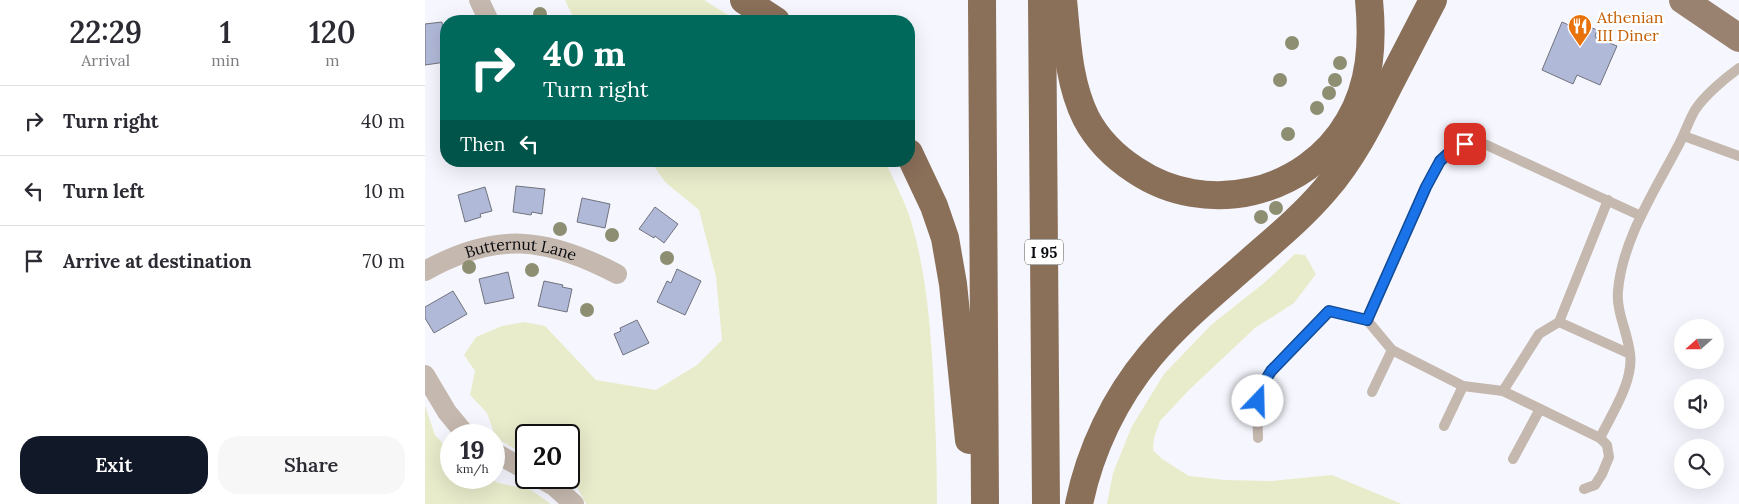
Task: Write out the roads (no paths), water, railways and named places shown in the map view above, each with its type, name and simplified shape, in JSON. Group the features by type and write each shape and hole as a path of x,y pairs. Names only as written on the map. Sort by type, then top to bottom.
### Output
{"highway":[{"path":"744,0 767,15"},
{"path":"982,0 985,504"},
{"name":"I 95","path":"1042,0 1046,504"},
{"path":"1063,0 1069,59 1075,91 1087,119 1104,144 1127,165 1158,183 1189,193 1222,196 1254,191 1288,179 1317,160 1340,134 1357,107 1367,74 1371,37 1369,0"},
{"path":"1079,504 1087,471 1103,431 1123,392 1171,333 1293,223 1334,179 1361,139 1433,0"},
{"path":"915,166 934,206 945,238 951,274 976,504"}],"main road":[{"path":"1683,0 1739,38"}],"street":[{"path":"479,0 486,15"},
{"name":"Butternut Lane","path":"425,271 459,254 481,248 506,243 532,243 562,250 617,274"},
{"path":"425,375 447,412 457,424"},
{"path":"557,489 574,504"}],"lane":[{"path":"1600,438 1625,388 1631,368 1631,354 1621,318 1617,294 1620,271 1641,216 1684,136 1696,109 1724,79 1739,68"},
{"path":"1684,136 1739,156"},
{"path":"1367,320 1426,187 1440,161 1453,149 1465,144 1480,142 1641,216"},
{"path":"1503,391 1539,334 1559,322 1608,200"},
{"path":"1258,438 1258,401 1262,386 1271,371 1329,311 1367,320 1392,350 1463,386 1503,391 1600,438 1607,445 1609,456 1602,474 1595,485 1584,488"},
{"path":"1559,322 1631,354"},
{"path":"1372,392 1392,350"},
{"path":"1443,426 1463,386"},
{"path":"1513,459 1540,409"}],"place":[{"name":"Athenian III Diner","path":"1580,47"}]}
